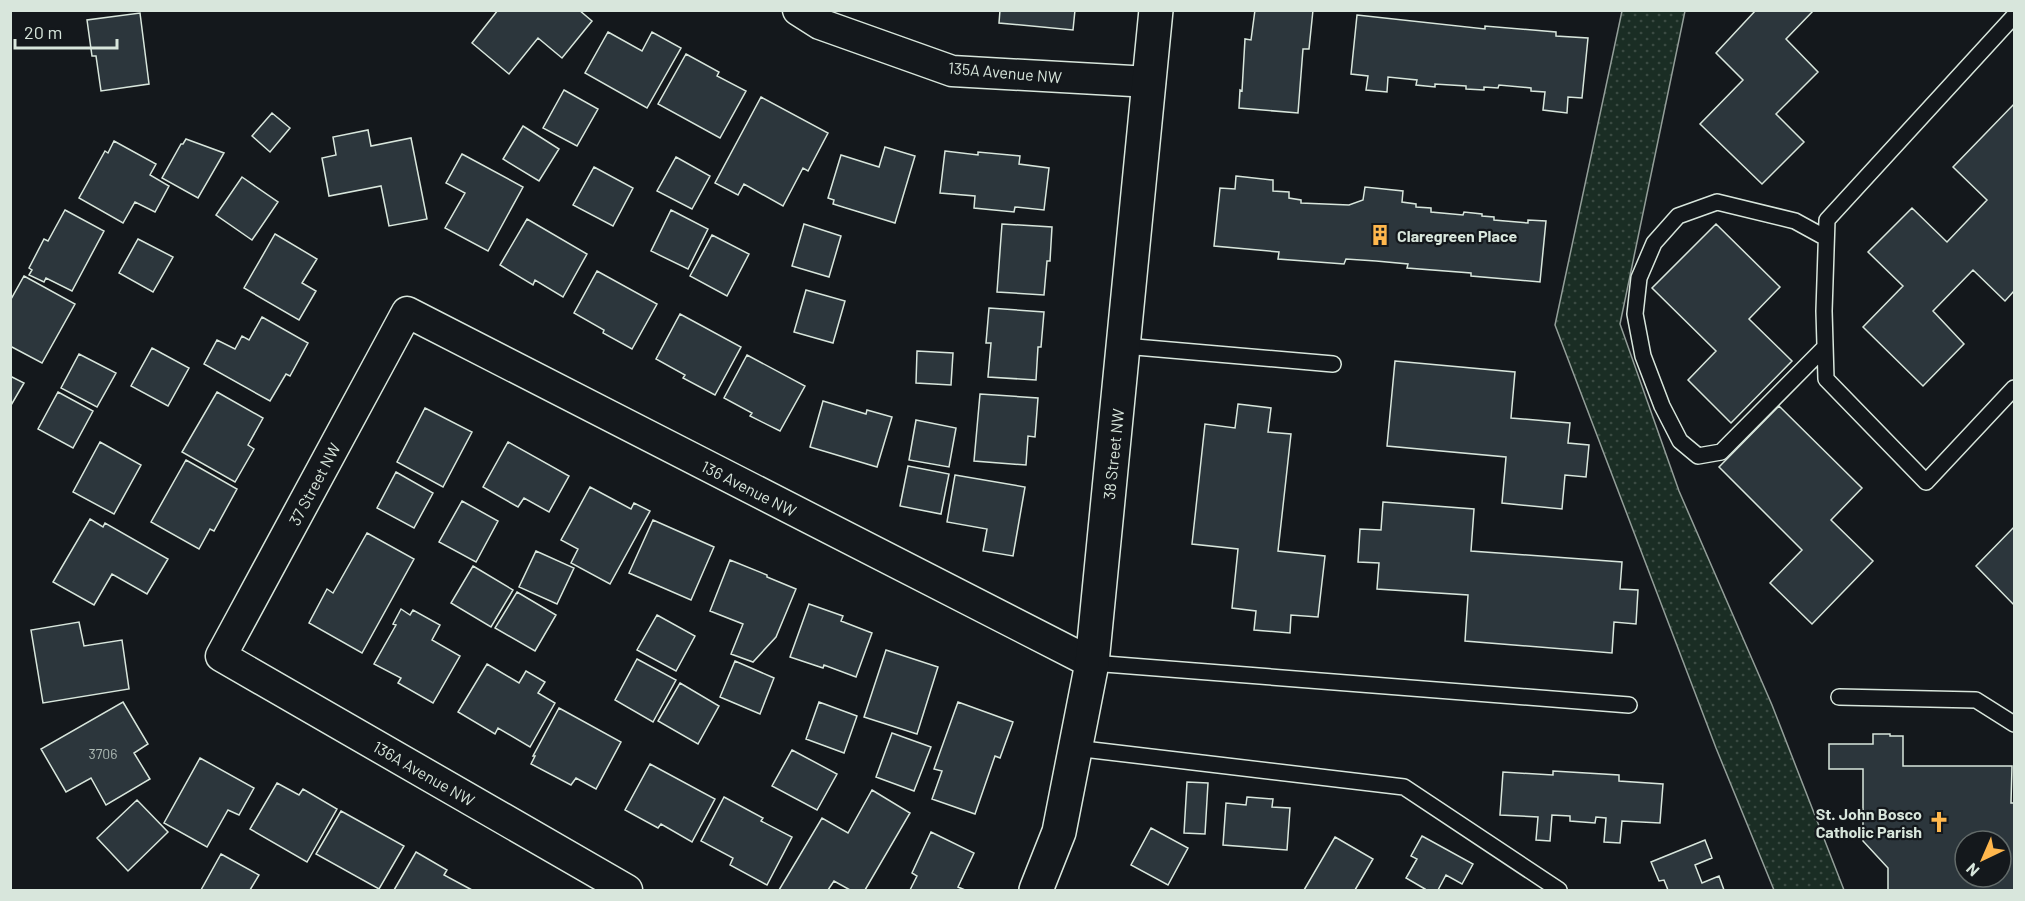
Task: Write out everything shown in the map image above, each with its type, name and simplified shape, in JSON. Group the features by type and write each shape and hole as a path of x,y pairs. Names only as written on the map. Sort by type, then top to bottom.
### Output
{"street":[{"name":"135A Avenue NW","path":"798,10 820,24 952,71 1150,82"},
{"name":"38 Street NW","path":"1036,891 1059,832 1092,663 1156,10"},
{"name":"37 Street NW","path":"221,656 407,312"},
{"name":"136 Avenue NW","path":"407,312 1092,663"},
{"name":"136A Avenue NW","path":"221,656 627,891"}],"lane":[{"path":"2014,16 1827,220 1825,347 1826,379 1926,482 2014,388"},
{"path":"1825,347 1721,452 1698,456 1680,441 1662,406 1643,356 1635,314 1638,278 1654,243 1678,216 1717,202 1795,221 1826,238"},
{"path":"1124,346 1333,364"},
{"path":"1092,663 1629,705"},
{"path":"1839,697 1976,700 2014,724"},
{"path":"1075,748 1404,787 1559,891"}],"green space":[{"path":"1622,11 1685,11 1620,324 1679,491 1772,705 1844,890 1774,890 1716,748 1555,325"}],"building":[{"path":"498,10 579,10 592,21 562,58 538,38 509,74 472,43"},
{"path":"1000,10 1075,10 1073,30 999,23"},
{"path":"1255,10 1313,10 1309,49 1303,49 1298,113 1239,108 1245,39 1251,40"},
{"path":"1756,10 1814,10 1786,39 1818,72 1776,114 1804,142 1762,184 1700,124 1743,80 1716,53"},
{"path":"140,13 149,84 101,91 96,56 92,56 87,20"},
{"path":"1357,15 1485,29 1485,26 1556,32 1556,36 1588,38 1582,98 1568,97 1567,113 1543,110 1545,92 1531,91 1531,88 1499,85 1498,88 1484,87 1484,90 1435,84 1435,87 1416,85 1417,80 1388,77 1387,92 1366,90 1368,76 1351,74"},
{"path":"608,32 642,51 652,32 681,48 647,108 585,73"},
{"path":"686,54 719,72 717,76 746,91 720,138 658,104"},
{"path":"564,90 598,109 577,146 543,128"},
{"path":"761,97 828,133 808,171 803,168 783,206 744,184 738,195 715,183"},
{"path":"2014,104 2014,291 2005,301 1973,270 1933,311 1964,344 1923,386 1863,327 1903,286 1868,252 1912,208 1947,242 1987,200 1953,167"},
{"path":"272,113 290,128 270,152 252,136"},
{"path":"523,126 559,149 539,181 503,159"},
{"path":"368,130 371,146 411,138 427,219 389,226 381,186 329,196 322,158 336,155 333,137"},
{"path":"186,139 224,153 198,198 162,178"},
{"path":"114,141 156,164 150,175 169,186 155,212 135,202 123,223 79,198 105,151 108,153"},
{"path":"885,147 915,156 895,223 833,204 834,200 828,198 841,155 879,167"},
{"path":"945,151 1020,156 1019,164 1049,168 1044,210 1015,207 1014,212 974,208 975,196 940,193"},
{"path":"462,154 523,187 488,251 445,228 465,193 446,183"},
{"path":"676,157 710,176 692,209 657,191"},
{"path":"594,167 633,188 613,226 573,205"},
{"name":"Claregreen Place","path":"1236,176 1273,180 1273,191 1289,192 1289,198 1301,200 1301,203 1349,205 1363,200 1365,187 1403,191 1402,202 1416,204 1416,207 1431,208 1431,212 1482,214 1482,216 1494,217 1494,220 1528,223 1528,220 1546,221 1540,282 1407,268 1408,264 1376,261 1346,259 1344,264 1278,259 1279,252 1214,246 1220,188 1235,189"},
{"path":"242,177 278,202 252,240 216,215"},
{"path":"65,210 104,231 72,291 46,278 44,282 29,275 32,270 29,268 44,239 48,241"},
{"path":"671,210 708,229 688,269 651,251"},
{"path":"527,219 587,254 563,297 535,280 533,285 500,265"},
{"path":"804,224 841,236 829,277 792,266"},
{"path":"1002,224 1052,227 1050,261 1047,261 1044,295 997,292"},
{"path":"1716,224 1780,287 1749,319 1792,361 1731,423 1688,380 1716,351 1652,288"},
{"path":"275,234 317,259 302,283 316,291 299,320 244,288"},
{"path":"712,235 749,254 727,296 690,276"},
{"path":"138,239 173,257 153,292 119,273"},
{"path":"597,271 657,304 632,349 574,313"},
{"path":"24,276 75,304 42,363 10,346 10,301"},
{"path":"806,290 845,301 833,343 794,332"},
{"path":"989,308 1044,312 1041,347 1038,347 1036,380 988,377 991,343 986,343"},
{"path":"680,314 741,347 715,395 683,378 685,375 656,359"},
{"path":"262,317 308,343 290,376 286,374 270,401 204,364 217,340 235,349 242,336 249,340"},
{"path":"152,348 189,368 168,406 131,386"},
{"path":"917,351 953,353 951,385 916,383"},
{"path":"79,354 116,373 97,407 61,388"},
{"path":"747,355 805,386 780,431 750,416 752,413 724,398"},
{"path":"1395,361 1515,372 1511,418 1570,423 1568,443 1589,445 1586,477 1565,475 1562,509 1502,503 1506,457 1387,446"},
{"path":"10,376 24,383 10,407"},
{"path":"58,392 93,411 73,448 38,429"},
{"path":"217,392 263,418 248,445 254,449 235,482 182,452"},
{"path":"980,394 1038,398 1035,437 1028,436 1026,465 974,461"},
{"path":"823,401 866,414 867,410 892,417 877,467 810,447"},
{"path":"1238,404 1271,408 1268,432 1291,434 1278,551 1325,556 1318,617 1291,615 1290,633 1254,630 1256,611 1232,608 1238,549 1192,544 1205,424 1235,428"},
{"path":"1779,406 1862,488 1831,520 1873,561 1812,624 1770,583 1802,550 1719,467"},
{"path":"425,408 472,432 443,487 397,462"},
{"path":"916,420 956,428 949,467 909,460"},
{"path":"100,442 141,465 114,514 73,492"},
{"path":"508,442 569,476 549,512 524,498 518,507 483,487"},
{"path":"186,460 237,489 214,531 210,529 199,549 151,522"},
{"path":"908,466 949,474 941,514 900,506"},
{"path":"396,472 433,493 414,528 377,508"},
{"path":"955,475 1025,487 1013,556 983,551 987,529 947,522"},
{"path":"590,487 631,509 634,503 650,511 610,584 571,563 578,549 561,540"},
{"path":"462,501 498,521 476,562 439,542"},
{"path":"1383,502 1474,509 1471,551 1622,562 1620,589 1638,590 1636,624 1614,622 1612,653 1465,641 1468,595 1377,589 1379,563 1358,562 1360,529 1381,530"},
{"path":"90,519 103,527 105,523 168,559 147,594 112,574 94,605 53,582"},
{"path":"653,520 714,547 691,600 629,573"},
{"path":"2014,527 2014,605 1976,566"},
{"path":"367,533 414,559 362,653 309,623 327,589 333,593"},
{"path":"536,551 574,568 557,604 519,587"},
{"path":"730,560 796,589 776,637 753,662 731,654 743,624 710,611"},
{"path":"473,566 513,590 491,627 451,603"},
{"path":"517,592 556,615 535,651 495,628"},
{"path":"809,604 843,616 841,621 872,633 856,677 824,665 823,668 790,657"},
{"path":"401,609 410,615 413,610 440,625 432,640 460,656 433,703 398,683 401,678 374,664 396,625 393,624"},
{"path":"657,615 695,636 676,671 637,650"},
{"path":"79,622 84,646 122,640 129,689 43,703 31,630"},
{"path":"886,650 938,667 917,734 864,717"},
{"path":"637,659 676,680 653,722 615,700"},
{"path":"735,661 774,678 760,714 720,697"},
{"path":"487,664 519,683 526,671 545,682 538,693 555,703 530,747 498,728 495,734 458,712"},
{"path":"680,683 719,706 698,744 658,721"},
{"path":"123,702 148,744 134,753 150,779 106,805 91,778 66,792 41,749"},
{"path":"819,702 857,716 844,753 806,739"},
{"path":"958,702 1013,722 1000,758 995,756 975,814 932,799 942,771 934,769"},
{"path":"559,708 621,742 596,789 576,778 571,785 531,764"},
{"path":"892,733 931,747 914,791 876,777"},
{"name":"St. John Bosco Catholic Parish","path":"1873,734 1890,734 1890,736 1903,736 1903,766 2012,766 2014,890 1888,890 1888,868 1863,841 1863,769 1829,769 1829,744 1873,744"},
{"path":"792,750 837,774 817,810 772,786"},
{"path":"200,758 254,788 239,815 228,810 207,847 164,823"},
{"path":"650,764 715,799 692,842 661,824 658,828 625,810"},
{"path":"1553,771 1619,775 1619,781 1663,784 1660,823 1622,821 1620,843 1604,842 1606,818 1596,817 1595,823 1570,821 1570,816 1552,815 1550,841 1536,840 1538,817 1500,815 1503,772 1553,775"},
{"path":"1187,782 1208,783 1205,834 1184,833"},
{"path":"277,783 299,795 303,789 337,809 307,862 250,829"},
{"path":"872,790 910,813 865,890 850,890 834,881 828,890 779,890 822,818 848,833"},
{"path":"724,797 763,818 761,821 792,837 767,885 730,865 733,858 701,841"},
{"path":"1247,797 1273,799 1272,807 1290,808 1287,850 1223,845 1226,803 1246,805"},
{"path":"137,800 168,832 128,871 97,838"},
{"path":"341,811 404,846 379,889 316,854"},
{"path":"1151,828 1188,848 1168,885 1131,865"},
{"path":"931,832 974,853 958,887 965,890 910,890 917,876 912,873"},
{"path":"1422,836 1473,864 1462,884 1446,875 1438,890 1424,890 1406,878 1417,859 1411,856"},
{"path":"1335,837 1373,859 1355,890 1304,890"},
{"path":"1705,840 1712,858 1695,865 1702,883 1719,876 1724,890 1668,890 1664,880 1659,881 1651,862"},
{"path":"416,852 447,870 444,875 472,890 394,890"},
{"path":"221,854 259,875 250,890 201,890"}],"place":[{"name":"Claregreen Place","path":"1380,235"},
{"name":"St. John Bosco Catholic Parish","path":"1939,822"}]}
